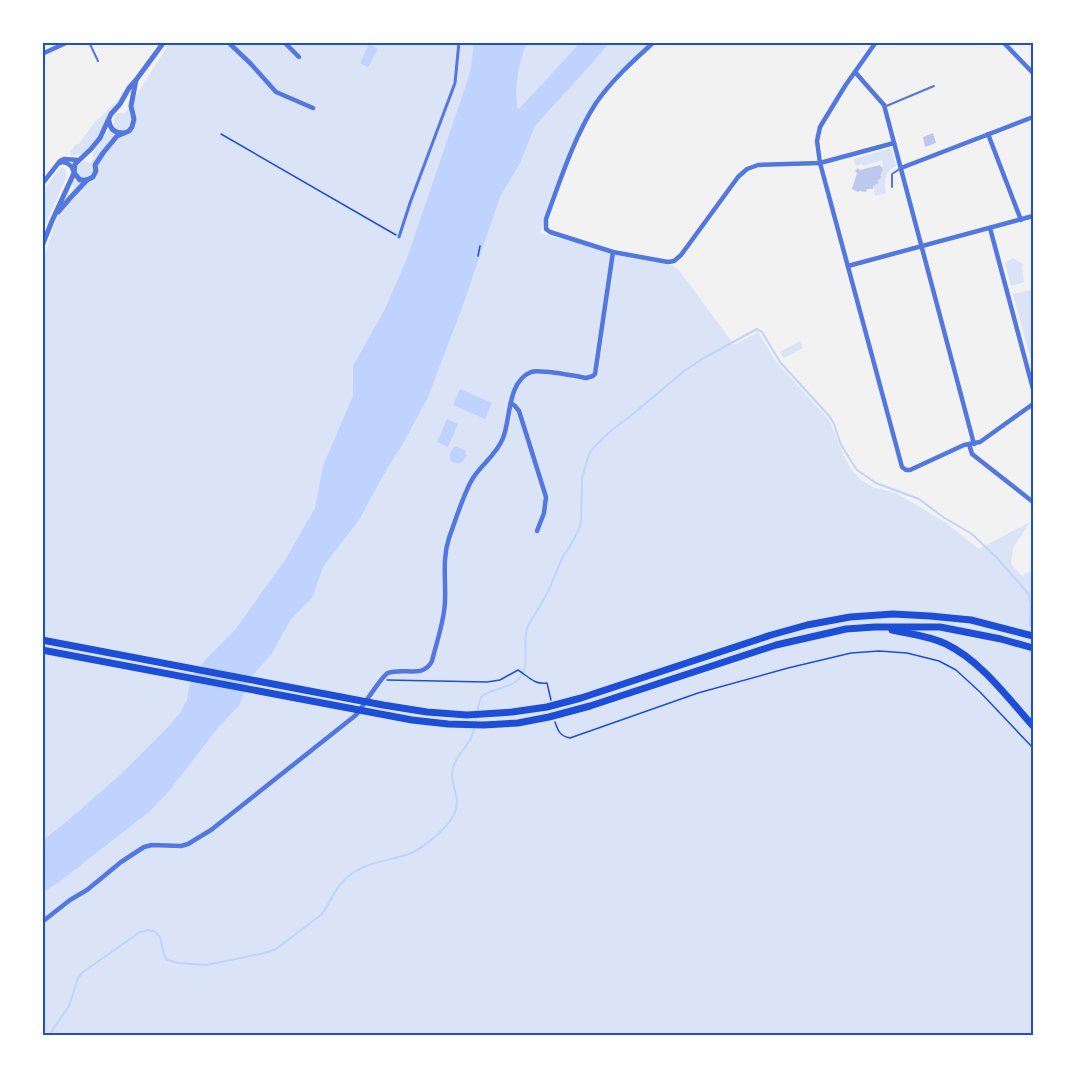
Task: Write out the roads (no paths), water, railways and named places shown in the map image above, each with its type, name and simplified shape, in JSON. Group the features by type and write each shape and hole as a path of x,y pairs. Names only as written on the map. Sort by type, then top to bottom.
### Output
{"highway":[{"path":"42,640 383,705 427,712 476,715 553,706 771,635 850,617 893,614 971,620 1033,636"},
{"path":"875,627 946,644 965,656 999,687 1033,726"},
{"path":"42,650 382,714 429,722 474,725 518,723 555,717 776,645 846,629 940,627 1033,648"}],"street":[{"path":"42,54 68,42"},
{"path":"42,246 74,172 74,166 100,138 111,114 164,42"},
{"path":"228,42 276,92 313,108"},
{"path":"284,42 299,57"},
{"path":"399,237 455,83 459,42"},
{"path":"654,42 603,93 589,116 546,219 546,226 550,232 613,252 668,262 674,261 681,255 738,177 752,166 820,163 894,143"},
{"path":"876,42 837,98 818,132 817,146 901,465 906,470 910,470 984,440 1033,404"},
{"path":"1003,42 1033,73"},
{"path":"855,72 884,107 972,454 1033,502"},
{"path":"92,161 113,141 129,131 133,124 132,95 136,80"},
{"path":"114,111 124,109 132,114"},
{"path":"901,168 1033,117"},
{"path":"109,119 114,131 124,133"},
{"path":"988,134 1021,220"},
{"path":"42,184 64,159 92,161"},
{"path":"52,221 71,197 94,175 92,161"},
{"path":"59,162 69,164 80,180 87,180"},
{"path":"848,266 1033,216"},
{"path":"990,228 1033,388"},
{"path":"42,922 144,847 188,844 211,830 356,716 384,674 422,671 430,665 444,611 444,567 448,540 471,482 503,439 518,384 527,375 531,372 540,372 586,378 595,374 613,252"},
{"path":"511,403 519,411 546,497 544,513 537,531"}],"lane":[{"path":"89,42 98,61"},
{"path":"884,107 934,86"},
{"path":"892,187 892,174 901,168"}],"water":[{"path":"474,42 527,42 518,76 516,93 518,110 581,42 609,42 535,126 520,163 500,197 428,397 359,520 323,567 312,598 291,619 271,655 249,679 240,704 216,730 170,790 149,812 42,893 42,841 121,774 171,724 187,700 194,674 235,630 287,557 315,508 323,466 353,396 353,366 385,309 407,258 465,88 471,68"},
{"path":"369,44 378,49 368,67 360,63"},
{"path":"460,389 492,403 485,419 453,405"},
{"path":"447,419 458,424 448,447 437,442"},
{"path":"455,446 466,451 467,455 462,462 457,464 450,460 450,453"}],"waterway":[{"path":"49,1035 69,1006 78,978 83,972 140,932 154,931 160,937 167,960 179,963 206,965 265,953 276,949 321,915 337,889 350,875 370,865 412,853 432,840 455,812 457,801 452,780 453,768 471,738 481,697 513,683 524,670 525,638 528,626 580,527 582,478 589,454 613,429 684,371 757,329 762,332 780,362 830,417 841,445 857,470 876,483 919,499 972,534 1028,593 1031,604 1030,626"},
{"path":"1032,653 1033,660"}]}
